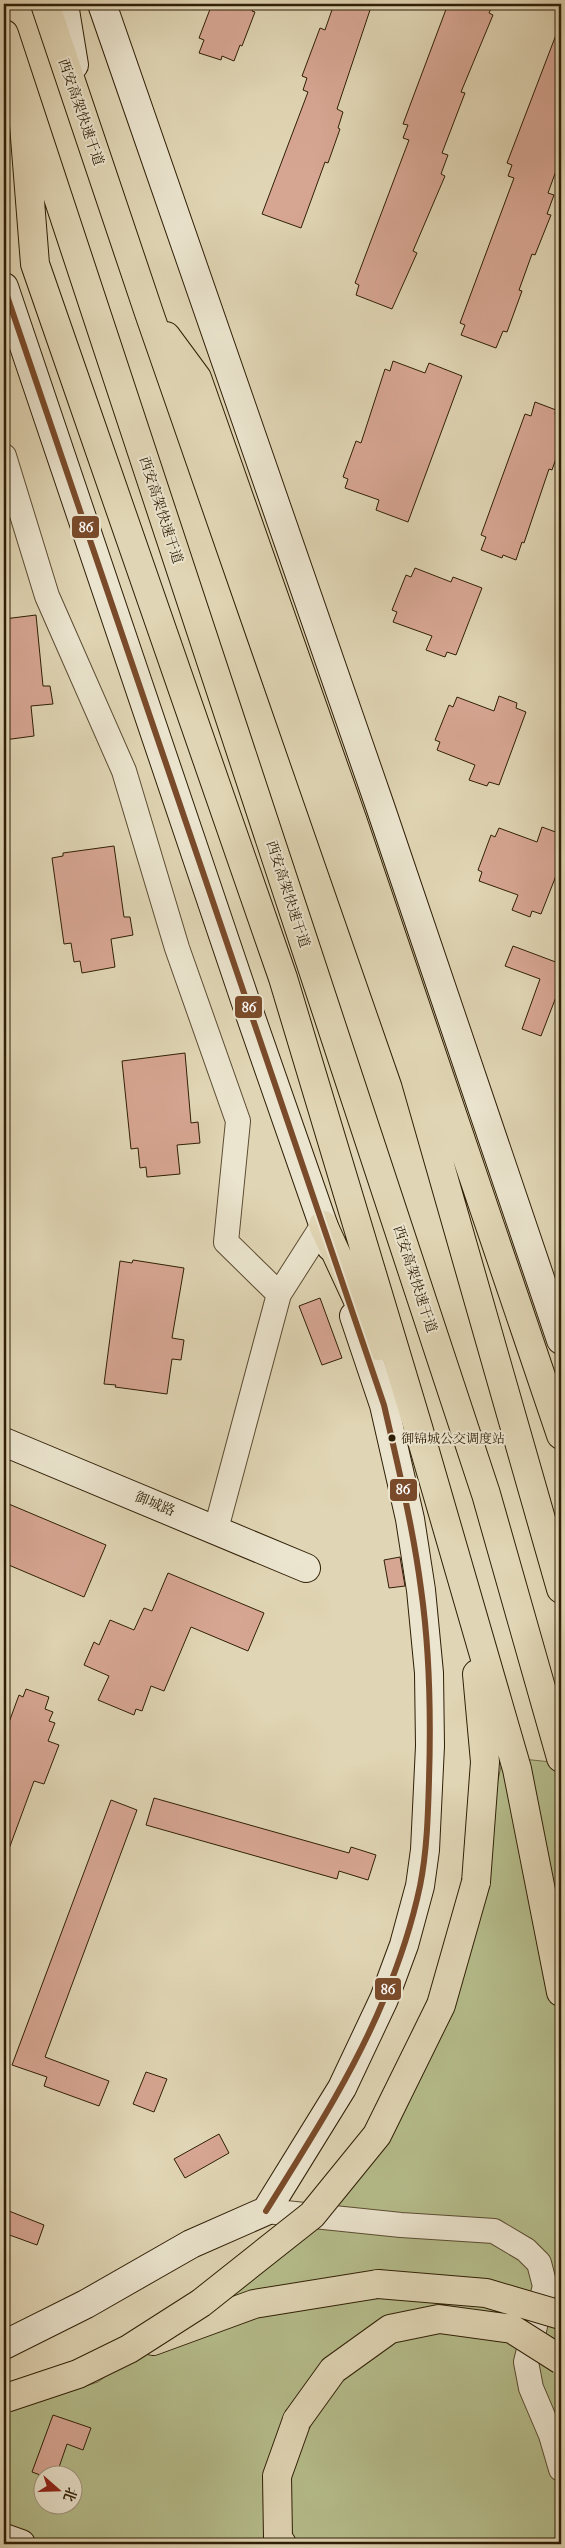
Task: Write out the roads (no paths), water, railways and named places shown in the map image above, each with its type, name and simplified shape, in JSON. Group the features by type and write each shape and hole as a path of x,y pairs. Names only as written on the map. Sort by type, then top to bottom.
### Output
{"highway":[{"name":"西安高架快速干道","path":"45,4 149,313 415,1078 561,1589"},
{"name":"西安高架快速干道","path":"4,34 486,1494 561,1758"},
{"path":"22,88 35,264 283,978 422,1440 517,1769 561,1992"},
{"path":"149,313 197,378 352,818 561,1435"},
{"path":"323,1225 422,1440"},
{"path":"129,2349 201,2303 312,2216 377,2134 441,2005 476,1882 485,1762 471,1611"},
{"path":"5,2398 78,2374 129,2349 254,2304 378,2284 486,2293 561,2315"},
{"path":"282,2544 278,2538 277,2476 297,2420 332,2370 390,2329 440,2319 512,2329 561,2360"}],"main road":[{"path":"64,4 83,118"},
{"path":"102,4 384,816 561,1340"},
{"path":"4,287 384,1405 410,1519 422,1590 429,1673 428,1814 420,1886 404,1945 384,1999 342,2088 266,2211 191,2244 86,2304 4,2345"},
{"name":"御城路","path":"4,1442 306,1568"},
{"path":"4,2538 20,2544"}],"street":[{"path":"4,456 47,596 124,771 177,948 238,1121 226,1242 279,1294"},
{"path":"216,1529 279,1294 323,1225"},
{"path":"266,2211 401,2225 494,2231 526,2250 539,2263 545,2286 526,2362 532,2388 551,2435 561,2468"}],"place":[{"name":"御锦城公交调度站","path":"392,1438"}]}
